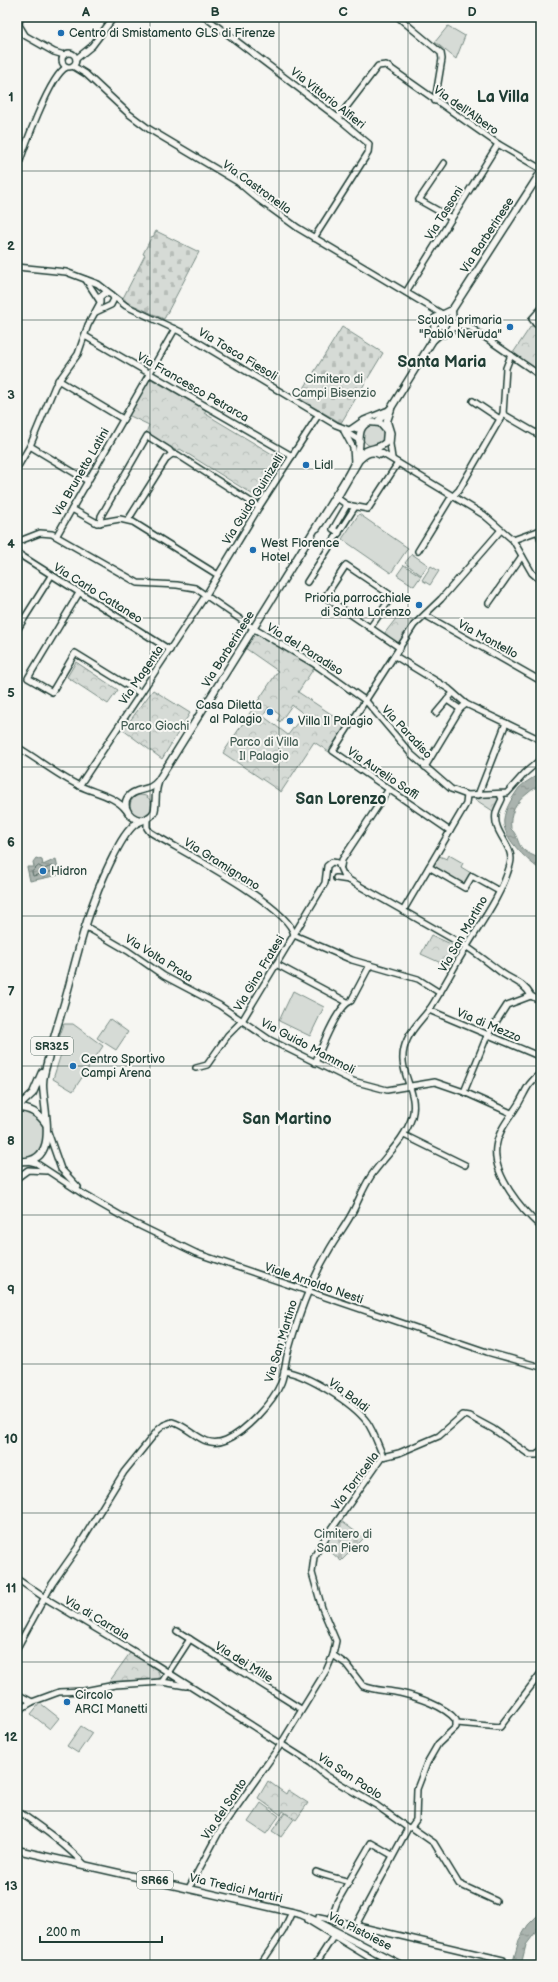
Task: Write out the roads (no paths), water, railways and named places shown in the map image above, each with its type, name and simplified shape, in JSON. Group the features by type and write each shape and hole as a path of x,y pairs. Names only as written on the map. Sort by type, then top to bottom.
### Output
{"main road":[{"name":"Via Barberinese","path":"452,329 452,310 541,170"},
{"name":"Via Barberinese","path":"436,317 452,310"},
{"path":"443,314 451,318"},
{"path":"436,317 433,324 438,332"},
{"path":"438,332 447,333 452,329"},
{"path":"385,427 391,408 438,332"},
{"path":"361,428 367,422 378,421 391,408"},
{"path":"378,421 385,427 388,435 386,442"},
{"name":"Via Barberinese","path":"317,528 337,498 354,466 358,453 361,428"},
{"path":"360,440 365,446 373,449"},
{"name":"Via Barberinese","path":"124,837 128,813 128,798 135,792 151,788 158,781 317,528 354,466 363,453 380,448 386,442"},
{"name":"Via Barberinese","path":"17,1108 33,1093 38,1085 85,926 104,877 124,837 133,826 144,820 154,811 154,800 158,781"},
{"path":"142,791 150,795 154,800"},
{"path":"128,813 144,820"},
{"name":"Via Barberinese","path":"17,1167 23,1161 42,1151 47,1142 44,1077 73,967"},
{"name":"Via Barberinese","path":"17,1108 30,1109 38,1114 47,1129"},
{"name":"Via Tredici Martiri","path":"17,1850 189,1888 292,1912 309,1918"},
{"name":"Via Pistoiese","path":"309,1918 401,1965"}],"street":[{"path":"20,17 19,25 27,37"},
{"path":"64,64 75,62 92,46 114,17"},
{"name":"Via Vittorio Alfieri","path":"205,17 367,141 370,149 314,238"},
{"path":"398,17 441,53 436,101"},
{"path":"17,31 54,52 64,55 69,53 75,62"},
{"path":"54,52 64,64"},
{"path":"17,170 26,140 61,72 64,64 64,55"},
{"name":"Via Castronella","path":"75,62 129,114 149,129 238,182 285,220 443,314"},
{"name":"Via dell'Albero","path":"338,118 378,66 382,64 390,68 498,144 541,170"},
{"name":"Via Tassoni","path":"406,292 498,144"},
{"path":"444,163 419,200 451,218"},
{"name":"Via Tosca Fiesoli","path":"17,267 66,272 98,284 125,306 175,329 346,430 360,440"},
{"path":"86,279 100,301 107,307"},
{"path":"17,468 30,446 51,392 58,380 74,360 104,293 111,295 113,302 107,307 96,312"},
{"name":"Via Tosca Fiesoli","path":"107,307 125,306"},
{"path":"434,309 436,317"},
{"path":"540,313 534,315 532,321 536,324 541,323"},
{"path":"452,329 460,324 470,327 541,376"},
{"name":"Via Brunetto Latini","path":"57,535 175,329"},
{"name":"Via Francesco Petrarca","path":"85,336 292,456"},
{"path":"418,551 454,496 502,416 506,368 504,350"},
{"path":"506,368 511,355"},
{"name":"Via Brunetto Latini","path":"58,380 123,419"},
{"path":"473,401 541,436"},
{"path":"346,430 357,426 365,419 378,415 391,408"},
{"name":"Via Guido Guinizelli","path":"206,595 259,507 319,414"},
{"path":"337,498 347,505 366,509 369,508 395,460 390,444 391,433 387,420"},
{"path":"346,430 361,428"},
{"name":"Via Tosca Fiesoli","path":"346,430 353,448 354,466"},
{"path":"100,523 101,516 147,436 169,450 172,454 178,455 259,507"},
{"path":"386,442 395,460"},
{"path":"30,446 88,481"},
{"path":"373,449 395,460 481,513 513,540 532,573 541,581"},
{"path":"354,466 364,456 371,453 395,460"},
{"path":"128,520 167,458 172,454"},
{"path":"339,533 333,529 347,505"},
{"path":"307,582 355,507"},
{"path":"72,509 94,522 100,523 112,520 128,520 218,575"},
{"path":"366,701 414,625 425,615 501,530"},
{"path":"513,540 539,531 541,540"},
{"name":"Via del Paradiso","path":"17,542 40,533 57,535 138,584 189,586 206,595 254,628 313,663 366,701"},
{"name":"Via Carlo Cattaneo","path":"17,553 51,576 170,650"},
{"path":"489,603 522,556"},
{"path":"370,628 392,596 346,565 325,597 370,628 400,648"},
{"path":"17,630 51,576"},
{"path":"79,593 28,678 52,692 75,653 140,693"},
{"name":"Via Magenta","path":"79,786 206,595"},
{"name":"Via Montello","path":"425,615 540,679"},
{"path":"395,656 464,700 466,704 541,740"},
{"path":"436,713 453,693"},
{"path":"447,700 460,709"},
{"name":"Via Paradiso","path":"366,701 411,754 452,788 467,795 500,794"},
{"name":"Via Aurelio Saffi","path":"366,701 333,751 450,831"},
{"path":"425,767 460,709 466,704"},
{"path":"478,795 506,723"},
{"path":"17,747 79,786 119,802 128,813"},
{"path":"500,794 508,793 525,773 541,759"},
{"path":"325,883 341,874 339,866 342,860 389,789"},
{"name":"Via San Martino","path":"404,1088 406,1080 403,1061 405,1045 413,1029 429,1010 467,947 499,891 512,859 509,849 498,832 496,823 497,810 502,799 500,794"},
{"path":"403,911 466,804 467,795"},
{"path":"112,799 120,800 128,798"},
{"name":"Via Gramignano","path":"144,820 150,832 232,879 250,892 285,919 291,926 294,935"},
{"path":"325,883 326,867 328,864 339,866"},
{"path":"339,866 344,876 349,880 485,958 503,974 525,986 532,996 541,1001"},
{"path":"429,867 465,888 472,876 499,891"},
{"path":"326,873 330,878 349,880"},
{"name":"Via Gino Fratesi","path":"242,1021 325,883"},
{"name":"Via Volta Prata","path":"85,926 128,951 164,976 219,1005 242,1021"},
{"path":"294,935 352,960 418,979 440,993"},
{"path":"276,964 346,1002"},
{"path":"315,1063 337,1017 346,1002 351,1001 370,965"},
{"path":"464,1092 486,1036 507,1005 532,996"},
{"name":"Via di Mezzo","path":"429,1010 486,1036 541,1057"},
{"name":"Via Guido Mammoli","path":"196,1068 207,1065 228,1035 242,1021 270,1040 353,1081 370,1087 387,1090 410,1086"},
{"path":"541,1073 525,1088 516,1109 511,1113 499,1135 496,1157 503,1176 518,1204 541,1227"},
{"name":"Via San Martino","path":"17,1648 52,1584 78,1547 124,1472 158,1430 164,1425 172,1422 204,1441 219,1442 228,1439 243,1429 274,1394 280,1384 288,1352 308,1291 328,1252 351,1216 370,1178 404,1134 413,1112 410,1086 406,1080"},
{"path":"410,1086 435,1082 464,1092 511,1113"},
{"name":"Viale Arnoldo Nesti","path":"47,1129 61,1169 72,1182 89,1196"},
{"path":"404,1134 465,1165"},
{"name":"Viale Arnoldo Nesti","path":"23,1161 36,1163 132,1222 171,1242 221,1262 487,1352 541,1367"},
{"name":"Viale Arnoldo Nesti","path":"17,1178 23,1172 34,1169 56,1175"},
{"name":"Via Baldi","path":"284,1371 298,1374 316,1383 364,1418 371,1429 383,1456"},
{"name":"Via Torricella","path":"280,1743 326,1671 333,1655 336,1641 322,1608 314,1583 312,1573 314,1557 319,1547 383,1456 399,1453 439,1436 463,1416 469,1416 493,1429 530,1455 537,1455 541,1450"},
{"name":"Via di Carraia","path":"17,1579 187,1686"},
{"name":"Via dei Mille","path":"177,1631 301,1709"},
{"path":"162,1682 190,1639"},
{"path":"333,1655 346,1664 363,1686 376,1690 400,1693 419,1700 445,1711 456,1723 500,1727 541,1673"},
{"path":"17,1711 32,1702 59,1692 84,1691 115,1685 162,1682 187,1686"},
{"name":"Via San Paolo","path":"187,1686 280,1743 311,1763 325,1775 376,1805 434,1843 459,1884 496,1901"},
{"path":"17,1694 32,1702"},
{"path":"356,1926 392,1855 409,1827 416,1820 417,1792 422,1773 435,1749 455,1729 456,1723"},
{"name":"Via del Santo","path":"189,1888 219,1832 280,1743"},
{"path":"22,1814 70,1849 85,1866"},
{"path":"331,1919 337,1902 371,1843 392,1855"},
{"path":"316,1872 329,1878 338,1878 349,1882"},
{"path":"260,1965 283,1931 292,1912"},
{"path":"318,1922 319,1917 331,1919 503,1963"},
{"path":"309,1918 308,1920 333,1937 383,1965"},
{"path":"315,1965 333,1937"}],"water":[{"path":"541,772 541,783 520,800 514,809 511,818 511,829 515,833 523,849 541,859 541,870 530,862 513,844 506,831 504,820 508,806 519,788"},
{"name":"Hidron","path":"36,858 42,860 43,865 56,859 59,875 30,881 27,867 34,867 33,862"},
{"path":"541,1912 541,1925 526,1945 521,1965 512,1965 519,1940 528,1925"}],"place":[{"name":"Centro di Smistamento GLS di Firenze","path":"61,33"},
{"name":"Scuola primaria \"Pablo Neruda\"","path":"510,327"},
{"name":"Lidl","path":"306,465"},
{"name":"West Florence Hotel","path":"253,550"},
{"name":"Prioria parrocchiale di Santa Lorenzo","path":"419,605"},
{"name":"Casa Diletta al Palagio","path":"270,712"},
{"name":"Villa Il Palagio","path":"290,721"},
{"name":"Hidron","path":"43,871"},
{"name":"Centro Sportivo Campi Arena","path":"73,1066"},
{"name":"Circolo ARCI Manetti","path":"67,1702"}],"district":[{"name":"La Villa","path":"503,96"},
{"name":"Santa Maria","path":"442,361"},
{"name":"San Lorenzo","path":"341,798"},
{"name":"San Martino","path":"287,1118"}],"park label":[{"name":"Cimitero di Campi Bisenzio","path":"334,386"},
{"name":"Parco Giochi","path":"155,726"},
{"name":"Parco di Villa Il Palagio","path":"264,749"},
{"name":"Cimitero di San Piero","path":"343,1541"}]}
